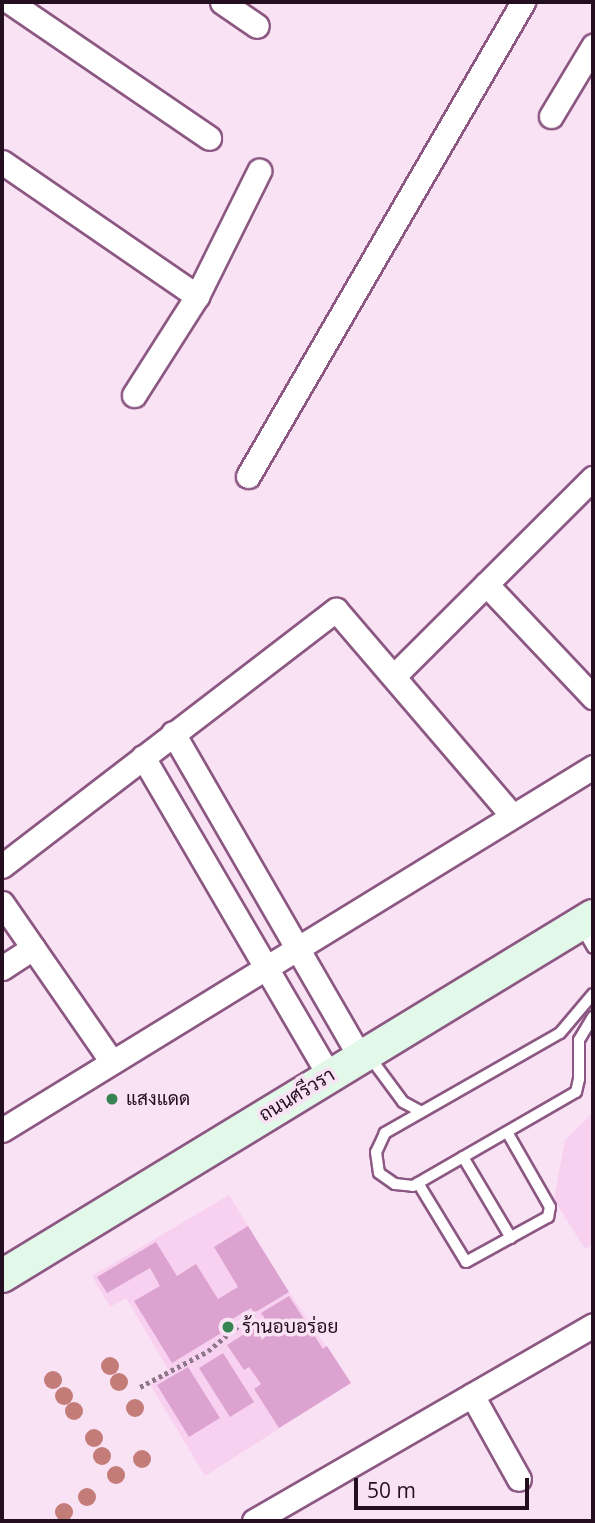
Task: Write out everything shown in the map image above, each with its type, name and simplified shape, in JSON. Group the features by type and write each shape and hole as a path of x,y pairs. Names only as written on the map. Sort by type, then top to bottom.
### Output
{"street":[{"path":"10,2 209,138"},
{"path":"222,2 257,26"},
{"path":"248,476 523,2"},
{"path":"551,116 593,46"},
{"path":"2,162 197,296"},
{"path":"134,395 197,296 259,171"},
{"path":"394,676 592,482"},
{"path":"486,584 593,697"},
{"path":"2,866 336,610 512,816"},
{"path":"173,733 297,948 364,1056"},
{"path":"143,757 329,1075"},
{"path":"2,1130 593,767"},
{"path":"2,903 112,1062"},
{"name":"ถนนศรีวรา","path":"2,1276 329,1075 589,929"},
{"path":"2,968 33,948"},
{"path":"254,1521 593,1325"},
{"path":"472,1395 519,1479"}],"lane":[{"path":"593,994 560,1033 385,1133 376,1152 379,1173 395,1184 413,1186 576,1092 579,1079 579,1040 593,1017"},
{"path":"364,1056 403,1102 422,1112"},
{"path":"418,1183 462,1260 471,1261 548,1217 550,1207 507,1132"},
{"path":"463,1157 510,1238"}],"path":[{"path":"140,1387 208,1351 254,1313"}],"shaded area":[{"path":"593,1112 593,1244 585,1249 554,1200 565,1140"},
{"name":"ร้านอบอร่อย","path":"229,1195 289,1292 351,1383 205,1476 149,1383 169,1371 126,1298 110,1307 92,1276"}],"building":[{"path":"248,1226 289,1292 254,1313 251,1308 227,1322 231,1327 172,1363 134,1301 160,1286 150,1268 107,1293 97,1277 156,1242 177,1276 196,1264 218,1299 238,1287 214,1247"},
{"path":"289,1296 323,1349 327,1346 351,1383 279,1428 254,1389 261,1384 249,1367 244,1370 227,1345 266,1320 261,1313"},
{"path":"223,1353 254,1402 230,1417 199,1368"},
{"path":"188,1367 220,1418 189,1437 157,1385"}],"place":[{"name":"แสงแดด","path":"112,1099"},
{"name":"ร้านอบอร่อย","path":"228,1327"}]}
